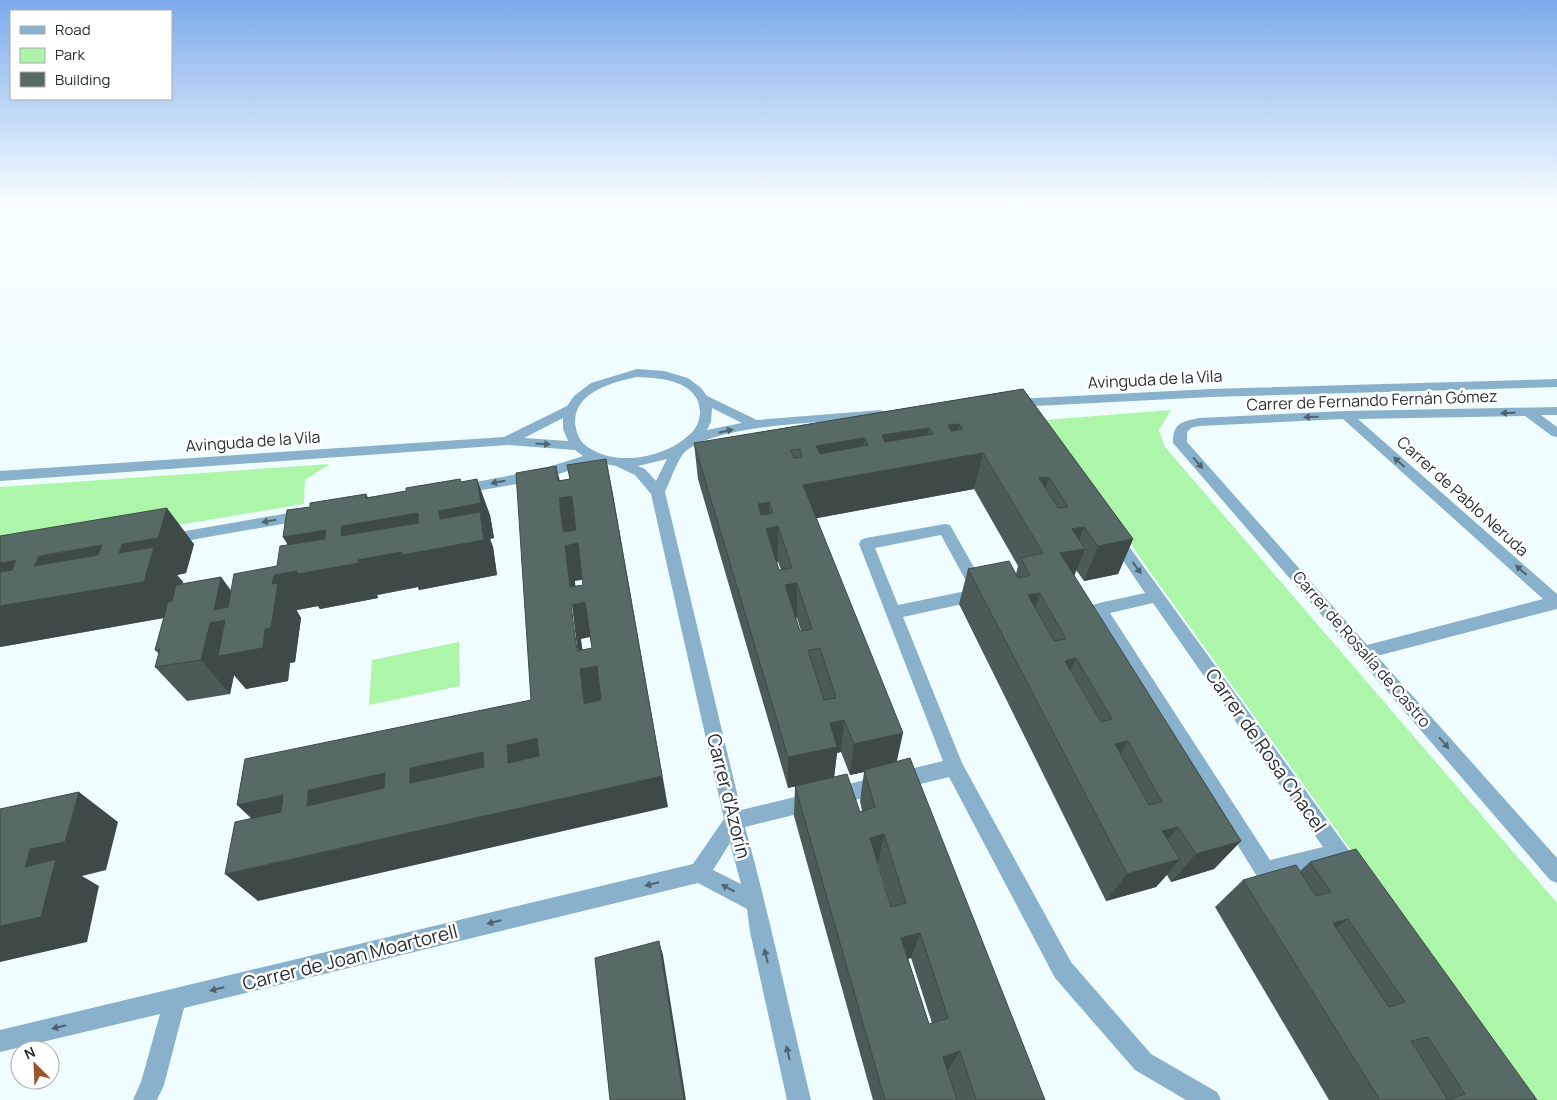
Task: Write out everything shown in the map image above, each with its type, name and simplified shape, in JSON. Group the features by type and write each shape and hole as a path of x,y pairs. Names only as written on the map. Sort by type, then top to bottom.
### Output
{"street":[{"path":"755,424 704,399 689,384 666,375 637,373 609,379 585,392 570,409 568,428 578,446 596,457 619,462 650,461 678,451 697,438 755,424 891,413"},
{"name":"Avinguda de la Vila","path":"1029,422 1008,404 1211,393 1557,383"},
{"path":"697,438 707,418 704,399"},
{"name":"Avinguda de la Vila","path":"508,441 570,409"},
{"name":"Carrer de Fernando Fernán Gómez","path":"1187,425 1199,422 1346,415 1557,411"},
{"path":"1528,412 1557,434"},
{"name":"Carrer de Pablo Neruda","path":"1346,415 1557,602"},
{"name":"Carrer de Rosalía de Castro","path":"1187,425 1180,431 1180,442 1557,873"},
{"name":"Avinguda de la Vila","path":"0,476 508,441 578,446"},
{"path":"658,492 678,451"},
{"path":"443,492 540,475 596,457"},
{"name":"Carrer d'Azorín","path":"619,462 640,472 658,492 734,821 756,903 760,932 799,1100"},
{"path":"156,541 317,513"},
{"name":"Carrer de Rosa Chacel","path":"1102,520 1361,885"},
{"path":"894,612 981,594 945,529 866,544 954,767 1063,970 1143,1062 1209,1100"},
{"path":"1157,596 1100,609 1265,871 1339,853"},
{"path":"1365,652 1557,602"},
{"path":"756,903 699,873 734,821 954,767"},
{"name":"Carrer de Joan Moartorell","path":"0,1041 699,873"},
{"path":"145,1100 152,1084 175,999"}],"green space":[{"path":"1171,410 1159,430 1165,447 1557,903 1557,1100 1531,1100 1148,569 1045,420"},
{"path":"330,464 305,480 304,504 0,555 0,487"},
{"path":"459,642 460,686 369,705 372,660"}],"building":[{"path":"1023,389 1133,539 1098,546 1084,527 1072,529 1085,549 1060,553 1241,841 1196,854 1178,827 1162,831 1180,859 1127,874 968,569 1009,561 1018,578 1030,575 1021,558 1043,553 983,453 803,485 903,733 854,744 844,720 830,723 837,747 788,757 694,443","holes":["959,424 963,429 951,431 948,425","929,428 933,434 885,442 882,435","864,438 868,445 820,454 816,446","800,449 802,457 794,458 791,450","1049,477 1068,507 1058,508 1039,478","769,502 773,513 761,515 758,504","778,526 792,568 779,570 766,529","797,583 812,629 800,631 785,585","1040,593 1066,639 1054,641 1028,595","820,648 836,698 824,700 808,650","1076,658 1112,719 1101,722 1065,661","1128,741 1162,802 1149,805 1115,744"]},
{"path":"606,459 662,776 225,874 235,822 281,812 283,795 237,805 245,759 531,700 516,473 556,466 558,481 570,479 567,465","holes":["572,496 576,530 563,532 559,498","578,543 583,585 570,587 565,546","585,602 592,648 577,651 571,605","597,666 601,700 584,704 580,669","537,738 539,756 508,763 507,745","483,752 484,767 410,783 410,768","385,773 384,788 307,806 308,790"]},
{"path":"460,479 461,482 477,479 481,503 439,511 440,519 480,512 484,540 402,555 401,552 358,560 359,563 298,574 297,571 274,575 272,584 278,583 271,628 265,629 263,648 218,656 225,620 210,623 201,660 155,667 160,649 155,650 168,602 172,601 176,585 221,577 214,610 228,607 234,574 277,566 280,546 325,539 326,530 283,537 287,510 310,507 310,503 366,494 366,498 406,491 406,488","holes":["418,513 418,523 341,536 342,526"]},
{"path":"167,508 158,538 122,544 119,553 154,547 144,582 0,606 0,572 12,570 16,560 0,563 0,536","holes":["102,545 98,555 34,566 39,556"]},
{"path":"910,758 1045,1100 976,1100 960,1051 943,1057 957,1100 885,1100 795,786 847,774 860,812 875,807 864,770","holes":["884,834 906,903 891,907 870,838","920,933 948,1018 929,1024 901,938"]},
{"path":"79,792 65,842 30,849 25,867 56,859 41,917 0,926 0,809"},
{"path":"1356,849 1537,1100 1448,1100 1380,1100 1243,880 1296,865 1316,896 1331,892 1310,862","holes":["1348,919 1405,1002 1389,1007 1333,923","1428,1037 1465,1094 1448,1100 1411,1041"]},
{"path":"659,941 684,1100 610,1100 595,958"}]}
